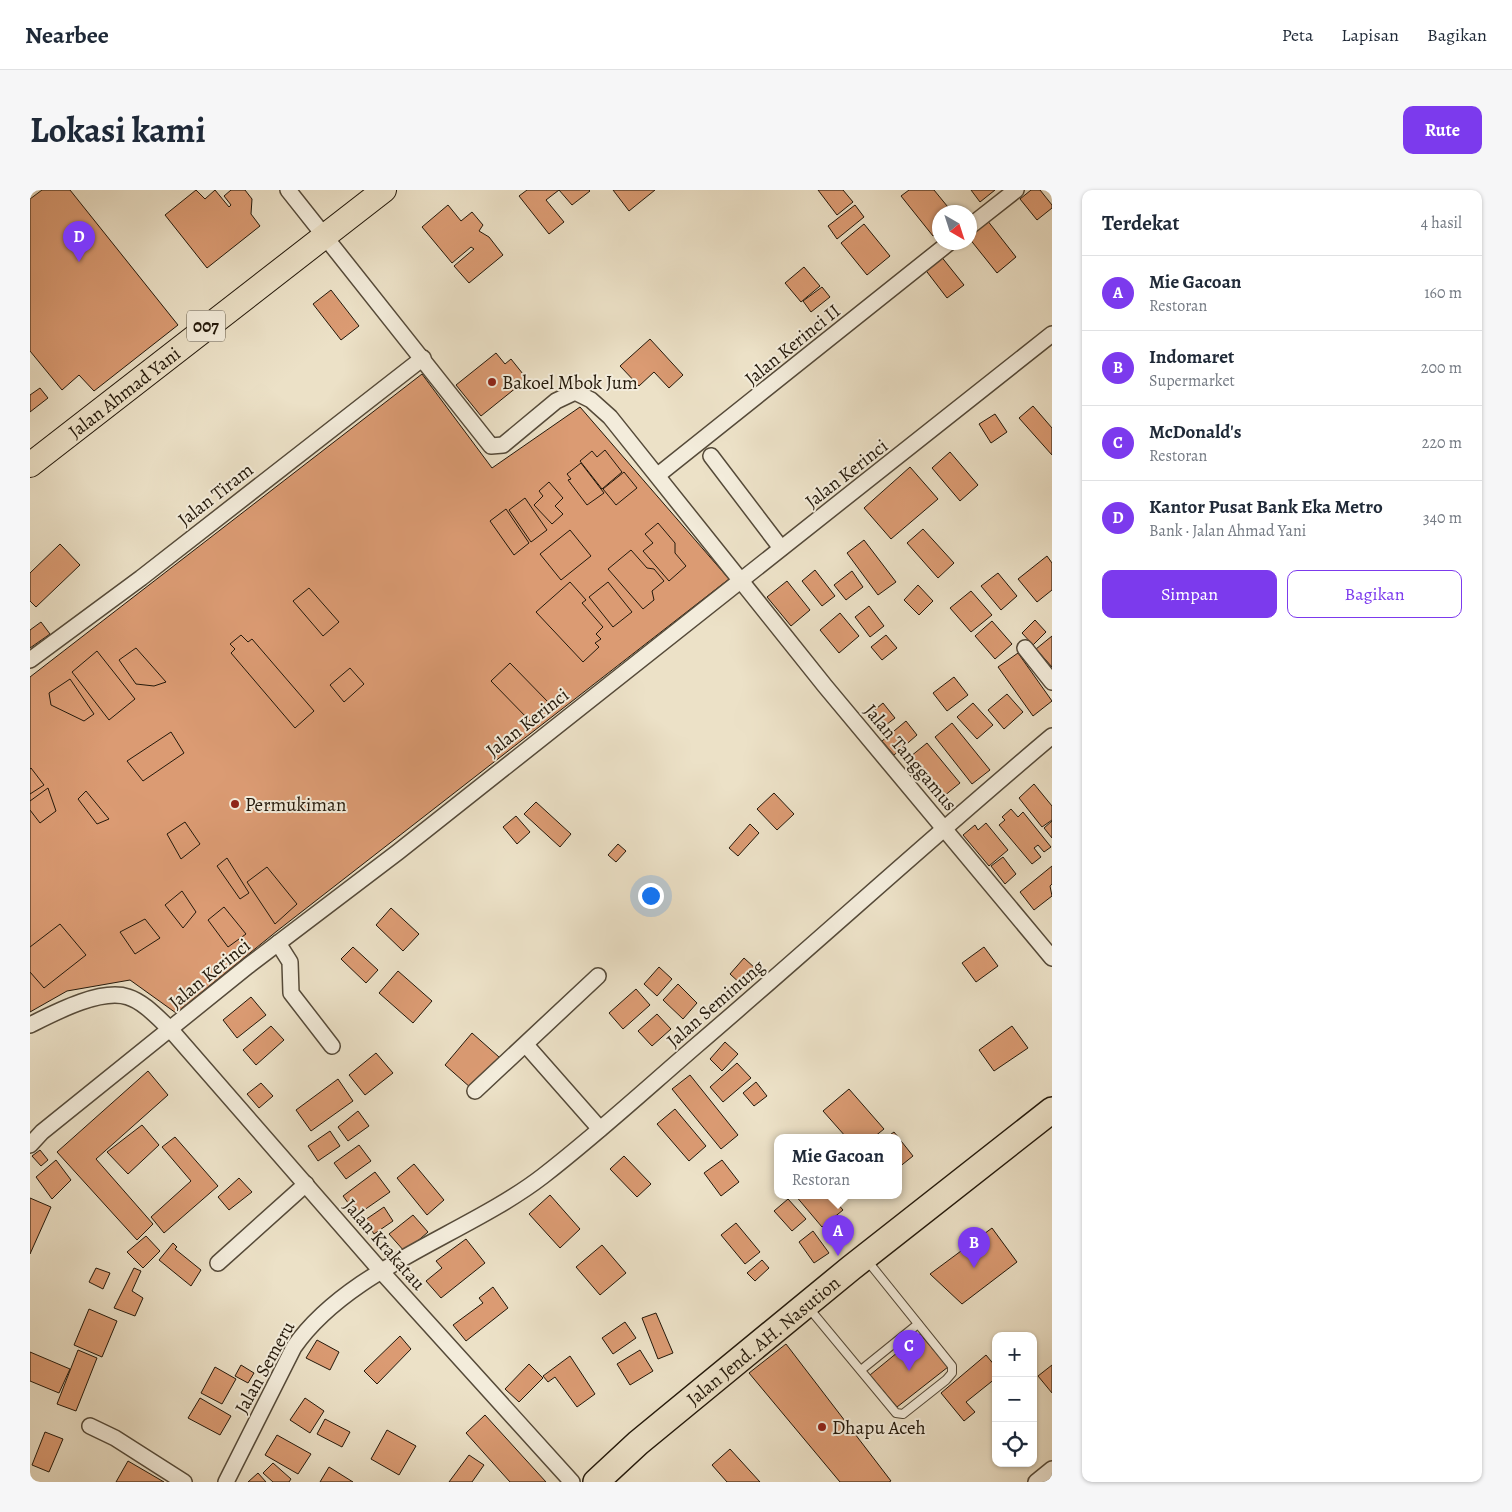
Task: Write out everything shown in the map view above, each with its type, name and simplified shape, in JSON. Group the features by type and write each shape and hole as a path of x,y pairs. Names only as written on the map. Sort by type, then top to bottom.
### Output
{"highway":[{"name":"Jalan Jend. AH. Nasution","path":"596,1482 638,1443 864,1257 1052,1110"}],"main road":[{"name":"Jalan Ahmad Yani","path":"30,465 384,190"}],"street":[{"path":"288,190 423,358"},
{"path":"977,221 1016,190"},
{"name":"Jalan Kerinci II","path":"658,476 940,250"},
{"name":"Jalan Kerinci","path":"30,1145 42,1132 122,1065 398,852 739,580 911,448 1052,334"},
{"name":"Jalan Tanggamus","path":"423,358 491,446 503,445 556,401 575,392 591,400 610,417 739,580 1052,958"},
{"name":"Jalan Tiram","path":"30,660 140,578 423,358"},
{"path":"711,456 781,548"},
{"path":"1025,648 1052,682"},
{"name":"Jalan Seminung","path":"381,1271 466,1226 528,1188 881,885 943,827 1052,736"},
{"path":"278,943 290,962 291,993 332,1046"},
{"path":"475,1091 598,976"},
{"name":"Jalan Krakatau","path":"30,1025 58,1011 105,996 117,996 132,999 170,1029 381,1271 572,1482"},
{"path":"526,1045 600,1128"},
{"path":"218,1263 306,1184"},
{"name":"Jalan Semeru","path":"226,1482 294,1347 307,1328 381,1271"},
{"path":"90,1426 115,1438 184,1482"},
{"path":"1036,1482 1052,1469"}],"lane":[{"path":"806,1305 896,1413 900,1414 946,1380 952,1373 952,1366 864,1257"},
{"path":"861,1370 918,1324"}],"building":[{"path":"42,190 70,190 178,325 94,391 79,375 62,390 30,351 30,199"},
{"path":"196,190 205,199 215,190 229,207 231,205 224,196 231,190 245,190 252,199 251,214 260,226 207,268 165,215"},
{"path":"527,190 559,190 546,200 564,222 549,234 519,196"},
{"path":"559,190 589,190 590,191 572,205"},
{"path":"613,190 655,190 629,211"},
{"path":"818,190 843,190 853,202 837,215"},
{"path":"909,190 934,190 946,205 932,205 932,235 901,196"},
{"path":"971,190 995,190 980,202"},
{"path":"1031,190 1040,190 1052,205 1052,208 1037,220 1020,199"},
{"path":"448,205 461,221 472,212 483,225 479,231 489,237 503,255 469,283 454,266 474,249 471,247 452,263 422,227"},
{"path":"855,205 864,217 837,239 828,226"},
{"path":"987,220 1016,257 997,273 977,248 977,228"},
{"path":"864,224 890,256 867,275 841,243"},
{"path":"940,255 964,285 947,298 924,268"},
{"path":"804,267 820,286 801,302 785,283"},
{"path":"822,287 830,297 811,312 803,301"},
{"path":"331,290 359,326 341,340 313,304"},
{"path":"650,339 683,375 669,388 654,372 639,386 620,366"},
{"name":"Bakoel Mbok Jum","path":"496,353 505,364 511,359 527,379 481,416 456,385"},
{"name":"Permukiman","path":"422,374 492,468 580,407 729,579 277,931 176,1013 130,980 67,991 30,1012 30,677"},
{"path":"40,388 48,398 30,412 30,395"},
{"path":"1033,406 1052,428 1052,455 1019,418"},
{"path":"995,414 1007,432 991,443 979,424"},
{"path":"605,450 622,472 602,489 580,461 592,451 597,457"},
{"path":"950,452 978,485 960,501 932,468"},
{"path":"581,463 604,493 587,505 568,480 571,479 567,474"},
{"path":"910,467 938,499 891,539 864,508"},
{"path":"624,472 637,488 616,505 603,489"},
{"path":"549,482 563,498 555,506 563,514 552,524 534,505 543,496 539,491"},
{"path":"525,498 547,530 531,542 509,510"},
{"path":"506,509 529,543 514,555 490,521"},
{"path":"658,523 675,543 675,553 686,566 669,581 643,551 653,543 645,534"},
{"path":"923,529 954,563 938,578 907,543"},
{"path":"570,530 591,556 561,580 540,554"},
{"path":"864,540 896,582 878,595 847,553"},
{"path":"60,544 80,565 36,607 30,601 30,573"},
{"path":"631,550 647,568 654,569 664,581 652,591 654,600 643,609 608,569"},
{"path":"1047,556 1052,563 1052,590 1037,602 1018,579"},
{"path":"815,570 835,596 822,606 802,581"},
{"path":"852,571 863,587 846,600 834,585"},
{"path":"998,573 1017,596 1001,610 981,586"},
{"path":"787,581 810,610 791,626 767,597"},
{"path":"570,582 586,600 582,603 603,627 596,634 601,639 595,643 599,647 583,662 536,612"},
{"path":"608,582 632,612 613,627 589,597"},
{"path":"918,585 933,601 919,615 904,600"},
{"path":"309,588 339,622 323,636 293,601"},
{"path":"971,591 992,615 971,632 950,608"},
{"path":"869,606 884,626 870,637 855,617"},
{"path":"840,613 859,636 839,653 820,630"},
{"path":"1035,620 1046,632 1033,645 1022,633"},
{"path":"992,621 1012,644 995,659 975,636"},
{"path":"41,622 50,634 30,648 30,630"},
{"path":"241,635 248,642 252,639 314,711 295,728 231,653 235,649 230,644"},
{"path":"886,635 897,648 882,660 871,647"},
{"path":"1052,636 1052,667 1036,649"},
{"path":"136,648 166,682 154,686 136,684 119,660"},
{"path":"97,651 135,699 109,720 72,672"},
{"path":"1018,653 1052,701 1033,716 998,667"},
{"path":"510,663 549,703 530,721 491,681"},
{"path":"350,668 364,684 344,702 330,685"},
{"path":"954,677 968,695 947,711 933,693"},
{"path":"70,679 94,714 84,721 51,705 49,693"},
{"path":"1007,694 1023,712 1004,729 988,710"},
{"path":"883,703 895,718 882,728 870,714"},
{"path":"973,703 993,725 977,739 957,717"},
{"path":"906,721 917,735 894,755 882,741"},
{"path":"952,723 990,770 972,784 935,737"},
{"path":"171,732 184,753 143,781 127,761"},
{"path":"927,743 960,783 938,801 905,761"},
{"path":"30,769 44,785 30,794"},
{"path":"1034,784 1052,806 1052,820 1042,827 1019,798"},
{"path":"48,788 56,811 40,823 30,810 30,801"},
{"path":"86,791 109,819 97,824 78,799"},
{"path":"774,793 794,814 777,830 757,809"},
{"path":"536,802 571,834 560,847 524,814"},
{"path":"1011,809 1018,817 1023,812 1051,847 1044,852 1038,845 1034,848 1041,857 1032,864 999,825 1005,820 1002,817"},
{"path":"516,816 530,832 517,844 503,827"},
{"path":"1052,821 1052,838 1044,828"},
{"path":"185,822 200,844 181,859 167,834"},
{"path":"986,823 1008,850 989,866 963,835 975,825 978,830"},
{"path":"750,824 759,833 738,856 729,848"},
{"path":"618,844 626,851 616,862 608,855"},
{"path":"1003,857 1016,874 1005,884 991,866"},
{"path":"227,858 249,893 240,899 217,866"},
{"path":"1052,866 1052,884 1050,886 1052,896 1034,910 1020,892"},
{"path":"267,867 297,904 275,924 247,882"},
{"path":"182,891 196,912 183,928 165,905"},
{"path":"224,907 246,934 228,947 208,920"},
{"path":"391,908 419,934 403,951 376,925"},
{"path":"145,919 160,938 135,954 120,932"},
{"path":"60,924 86,955 44,988 30,972 30,947"},
{"path":"353,947 378,970 366,983 341,959"},
{"path":"984,947 998,966 976,982 962,963"},
{"path":"744,958 756,969 742,985 730,974"},
{"path":"659,967 672,979 657,996 644,984"},
{"path":"398,971 432,1001 413,1023 379,993"},
{"path":"678,984 697,1003 683,1019 663,1000"},
{"path":"636,989 650,1005 623,1029 609,1013"},
{"path":"251,997 266,1015 237,1038 223,1020"},
{"path":"657,1014 671,1029 652,1046 638,1031"},
{"path":"271,1026 284,1040 256,1065 243,1050"},
{"path":"1012,1026 1028,1048 994,1071 979,1050"},
{"path":"472,1033 499,1057 471,1088 445,1065"},
{"path":"725,1042 738,1054 722,1071 710,1059"},
{"path":"376,1053 393,1073 365,1095 349,1075"},
{"path":"737,1063 751,1078 723,1102 710,1087"},
{"path":"148,1071 168,1095 96,1159 153,1224 137,1240 57,1152"},
{"path":"690,1075 738,1135 721,1149 672,1089"},
{"path":"338,1079 353,1101 311,1131 296,1110"},
{"path":"756,1082 767,1096 754,1106 743,1093"},
{"path":"261,1083 273,1096 259,1108 247,1094"},
{"path":"849,1089 884,1129 878,1134 843,1134 823,1111"},
{"path":"675,1109 706,1146 689,1161 657,1124"},
{"path":"358,1111 369,1126 348,1141 338,1127"},
{"path":"142,1125 159,1145 128,1174 107,1152"},
{"path":"330,1131 340,1146 318,1161 308,1146"},
{"path":"175,1137 218,1186 164,1233 151,1217 191,1181 162,1147"},
{"path":"902,1142 913,1156 902,1165"},
{"path":"359,1145 371,1161 346,1179 334,1163"},
{"path":"40,1150 48,1160 41,1166 32,1156"},
{"path":"624,1156 651,1184 637,1197 610,1169"},
{"path":"56,1160 71,1180 52,1199 36,1177"},
{"path":"722,1160 739,1182 721,1196 704,1173"},
{"path":"414,1164 444,1200 427,1215 397,1178"},
{"path":"375,1172 390,1192 357,1215 343,1196"},
{"path":"239,1178 252,1192 229,1210 218,1197"},
{"path":"550,1195 580,1229 560,1248 529,1214"},
{"path":"30,1198 51,1207 30,1254"},
{"path":"788,1199 806,1219 792,1231 774,1211"},
{"path":"798,1199 833,1199 843,1210 822,1227"},
{"path":"384,1207 393,1221 374,1234 365,1220"},
{"path":"413,1215 428,1232 405,1252 389,1234"},
{"path":"736,1223 760,1252 745,1264 721,1235"},
{"path":"992,1228 1017,1262 962,1304 930,1274"},
{"path":"813,1231 829,1253 814,1263 799,1242"},
{"path":"146,1236 160,1251 143,1268 127,1252"},
{"path":"466,1239 485,1263 441,1298 426,1281 442,1268 436,1261"},
{"path":"173,1243 177,1247 175,1249 201,1270 191,1286 159,1260"},
{"path":"602,1245 626,1273 600,1295 576,1267"},
{"path":"762,1260 769,1268 755,1281 747,1273"},
{"path":"96,1268 110,1273 103,1289 89,1282"},
{"path":"134,1268 141,1271 132,1291 143,1298 135,1316 114,1308"},
{"path":"493,1287 508,1308 466,1341 453,1325 483,1303 479,1298"},
{"path":"89,1309 117,1321 102,1357 74,1345"},
{"path":"656,1313 673,1353 658,1359 642,1318"},
{"path":"625,1322 636,1338 613,1354 602,1338"},
{"path":"920,1334 948,1367 897,1407 870,1375"},
{"path":"400,1336 411,1349 377,1384 364,1371"},
{"path":"317,1340 339,1352 330,1370 306,1358"},
{"name":"Dhapu Aceh","path":"786,1344 891,1481 840,1482 749,1373"},
{"path":"78,1350 97,1358 76,1411 57,1404"},
{"path":"640,1350 653,1371 630,1385 617,1364"},
{"path":"30,1352 70,1369 59,1393 30,1381"},
{"path":"986,1355 992,1362 992,1381 966,1402 975,1412 964,1421 941,1393"},
{"path":"570,1356 595,1394 577,1407 555,1377 548,1382 543,1376"},
{"path":"529,1364 543,1378 519,1402 505,1389"},
{"path":"241,1365 254,1373 248,1383 235,1376"},
{"path":"1052,1365 1052,1393 1038,1376"},
{"path":"215,1367 236,1379 222,1404 201,1393"},
{"path":"200,1398 231,1416 220,1435 188,1418"},
{"path":"305,1398 324,1411 310,1433 290,1420"},
{"path":"485,1415 546,1482 510,1482 466,1433"},
{"path":"325,1419 350,1432 342,1447 317,1434"},
{"path":"387,1430 416,1446 399,1475 371,1459"},
{"path":"45,1432 63,1439 49,1472 32,1465"},
{"path":"277,1435 311,1454 298,1474 265,1455"},
{"path":"730,1449 760,1482 727,1482 712,1465"},
{"path":"469,1455 484,1465 472,1482 449,1482"},
{"path":"128,1461 164,1482 116,1482"},
{"path":"273,1463 291,1479 289,1482 273,1482 263,1473"},
{"path":"329,1467 353,1482 320,1482"},
{"path":"258,1473 266,1482 248,1482"}],"place":[{"name":"Kantor Pusat Bank Eka Metro","path":"79,262"},
{"name":"Bakoel Mbok Jum","path":"492,382"},
{"name":"Permukiman","path":"235,804"},
{"name":"Mie Gacoan","path":"838,1256"},
{"name":"Indomaret","path":"974,1268"},
{"name":"McDonald's","path":"909,1371"},
{"name":"Dhapu Aceh","path":"822,1427"}]}
